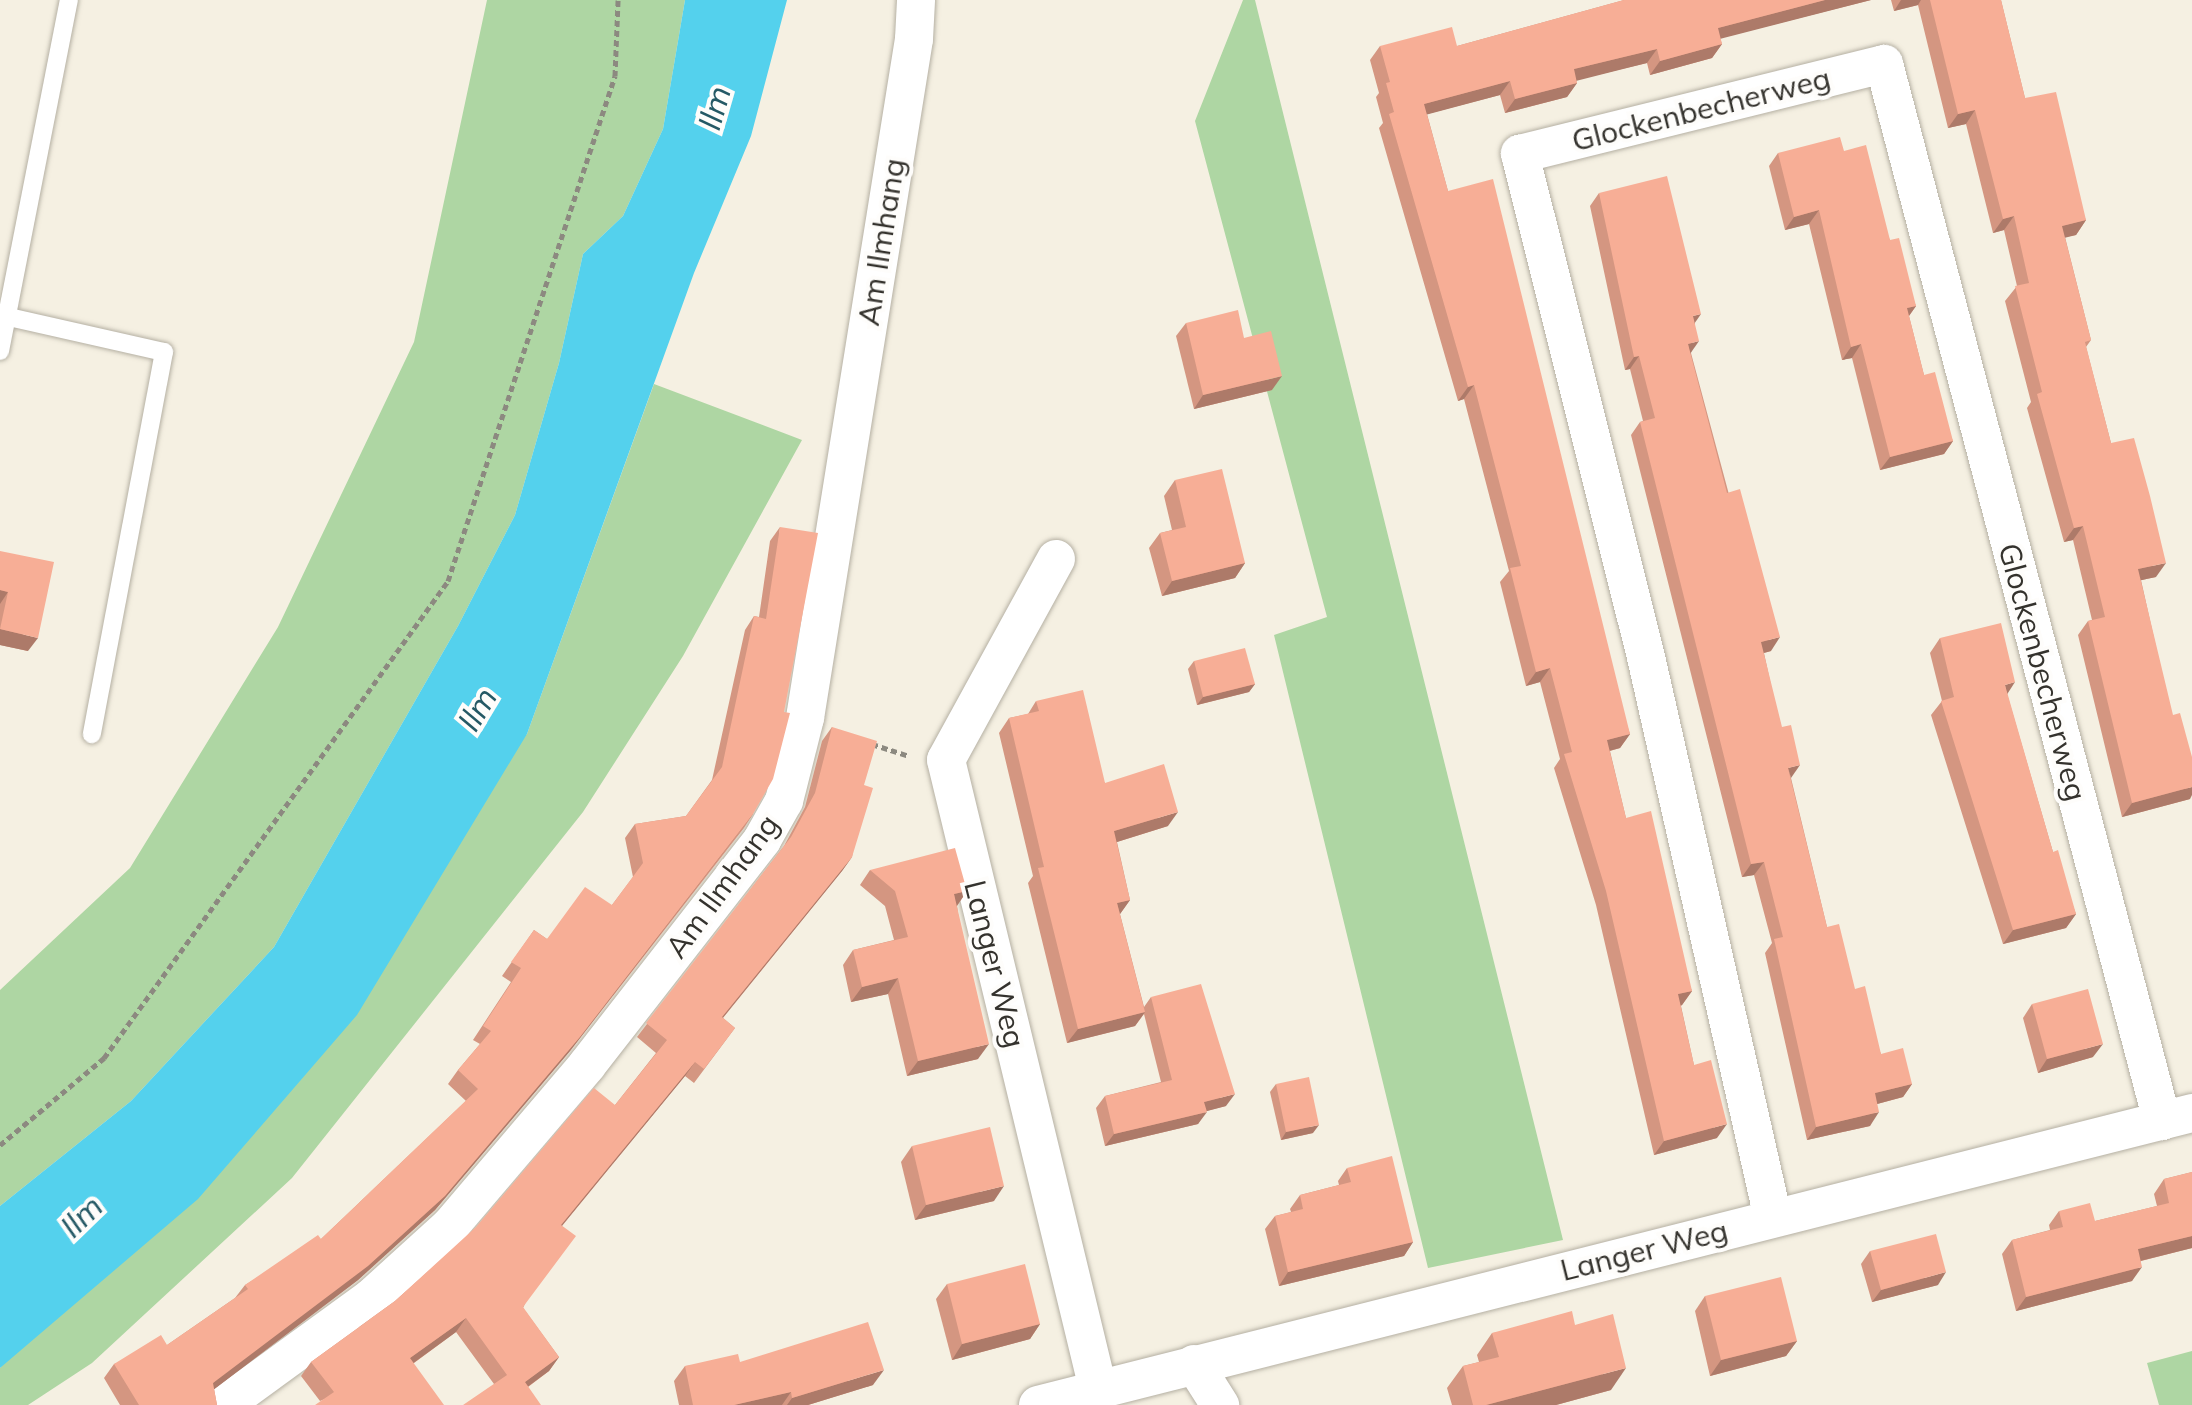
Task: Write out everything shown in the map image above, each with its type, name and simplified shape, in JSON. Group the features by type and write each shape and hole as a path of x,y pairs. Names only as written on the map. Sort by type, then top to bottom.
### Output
{"street":[{"name":"Am Ilmhang","path":"224,1405 372,1297 451,1225 587,1065 762,840 784,801 805,718 914,39 916,0"},
{"name":"Glockenbecherweg","path":"1773,1218 1646,657 1520,154 1884,64 2177,1117"},
{"name":"Langer Weg","path":"1056,559 946,760 1098,1389"},
{"name":"Langer Weg","path":"1038,1405 2177,1117"},
{"path":"1194,1364 1220,1405"}],"lane":[{"path":"0,351 4,316 69,0"},
{"path":"4,316 164,352 92,734"}],"path":[{"path":"0,1145 104,1058 448,581 615,76 618,0"},
{"path":"868,743 920,760"}],"green space":[{"path":"487,0 685,0 663,129 623,216 583,254 559,363 515,515 458,626 274,947 131,1101 0,1206 0,990 130,868 278,627 414,342"},
{"path":"1243,0 1255,0 1563,1240 1428,1268 1274,635 1327,617 1195,121"},
{"path":"654,384 802,440 683,656 583,812 292,1178 92,1363 28,1405 0,1405 0,1368 527,734"},
{"path":"2192,1351 2192,1405 2159,1405 2147,1363"}],"water":[{"name":"Ilm","path":"685,0 787,0 751,136 694,273 527,734 357,1015 198,1199 0,1368 0,1206 131,1101 274,947 458,626 515,515 559,363 583,254 623,216 663,129"}],"building":[{"path":"1624,0 1825,0 1718,28 1722,44 1660,61 1657,49 1574,69 1577,83 1515,99 1510,81 1424,104 1448,191 1493,179 1630,734 1607,740 1626,818 1651,811 1692,991 1678,994 1694,1065 1711,1060 1727,1124 1664,1141 1606,891 1564,754 1572,752 1550,668 1536,672 1510,568 1521,566 1474,385 1468,387 1389,114 1394,112 1380,46 1452,27 1457,46"},
{"path":"1930,0 2001,0 2025,98 2056,92 2086,220 2062,226 2091,340 2085,342 2111,443 2134,438 2166,563 2138,569 2173,715 2180,713 2192,757 2192,787 2132,803 2088,621 2105,617 2083,526 2074,528 2037,394 2042,392 2015,286 2029,283 2014,216 2003,219 1975,110 1958,114"},
{"path":"1840,137 1844,151 1866,145 1890,240 1899,238 1916,306 1907,308 1924,375 1935,372 1953,441 1890,457 1861,344 1851,347 1819,210 1794,217 1778,153"},
{"path":"1667,176 1701,314 1693,316 1699,341 1688,344 1727,493 1740,489 1780,637 1761,642 1782,727 1791,725 1800,765 1788,768 1827,927 1839,924 1855,989 1865,986 1881,1054 1903,1048 1912,1084 1875,1093 1879,1112 1816,1127 1774,939 1783,937 1764,862 1751,864 1640,422 1655,418 1639,356 1634,357 1599,193"},
{"path":"1238,310 1244,338 1271,331 1282,376 1203,395 1186,323"},
{"path":"1222,469 1245,563 1172,581 1160,533 1186,527 1175,480"},
{"path":"780,527 818,533 784,712 790,713 773,779 753,814 580,1037 445,1196 368,1266 213,1383 217,1405 139,1405 114,1364 161,1335 167,1345 248,1289 245,1285 318,1235 321,1239 478,1089 458,1070 491,1031 483,1026 521,968 511,962 534,930 547,939 585,887 612,905 643,863 635,824 686,816 722,767 754,616 766,619"},
{"path":"0,551 54,562 38,638 0,629 8,592 0,590"},
{"path":"2001,623 2015,682 2005,685 2053,852 2058,850 2076,914 2013,930 1941,701 1954,697 1940,638"},
{"path":"1245,648 1255,684 1203,697 1194,661"},
{"path":"1083,690 1105,783 1164,764 1178,812 1114,831 1130,900 1117,903 1145,1012 1078,1029 1038,868 1044,867 1009,718 1039,711 1036,701"},
{"path":"832,727 877,741 864,785 873,788 852,857 722,1017 735,1028 704,1069 695,1062 561,1225 576,1236 523,1307 559,1357 525,1382 541,1405 463,1405 507,1375 466,1318 410,1358 444,1405 315,1405 334,1392 311,1362 395,1301 476,1227 594,1088 615,1105 667,1040 646,1023 791,837 815,793"},
{"path":"955,848 967,891 954,894 989,1044 918,1061 898,978 862,987 853,950 908,937 895,891 870,870"},
{"path":"1201,984 1235,1094 1204,1102 1207,1112 1114,1134 1105,1096 1172,1080 1151,997"},
{"path":"2088,989 2103,1044 2047,1059 2032,1004"},
{"path":"1309,1077 1319,1125 1286,1132 1276,1084"},
{"path":"990,1127 1004,1186 926,1205 912,1146"},
{"path":"1392,1156 1413,1242 1288,1272 1275,1216 1303,1209 1300,1195 1351,1182 1347,1168"},
{"path":"2192,1172 2192,1236 2138,1249 2142,1267 2026,1297 2012,1240 2063,1227 2059,1211 2090,1203 2095,1221 2169,1203 2164,1179"},
{"path":"1936,1234 1946,1272 1881,1290 1870,1251"},
{"path":"1025,1264 1040,1324 962,1344 947,1284"},
{"path":"1781,1277 1797,1341 1721,1360 1705,1296"},
{"path":"1572,1311 1575,1325 1613,1314 1626,1368 1486,1405 1473,1405 1463,1366 1499,1357 1492,1333"},
{"path":"868,1322 884,1370 792,1398 791,1392 734,1405 693,1405 685,1366 738,1354 740,1362"}]}
